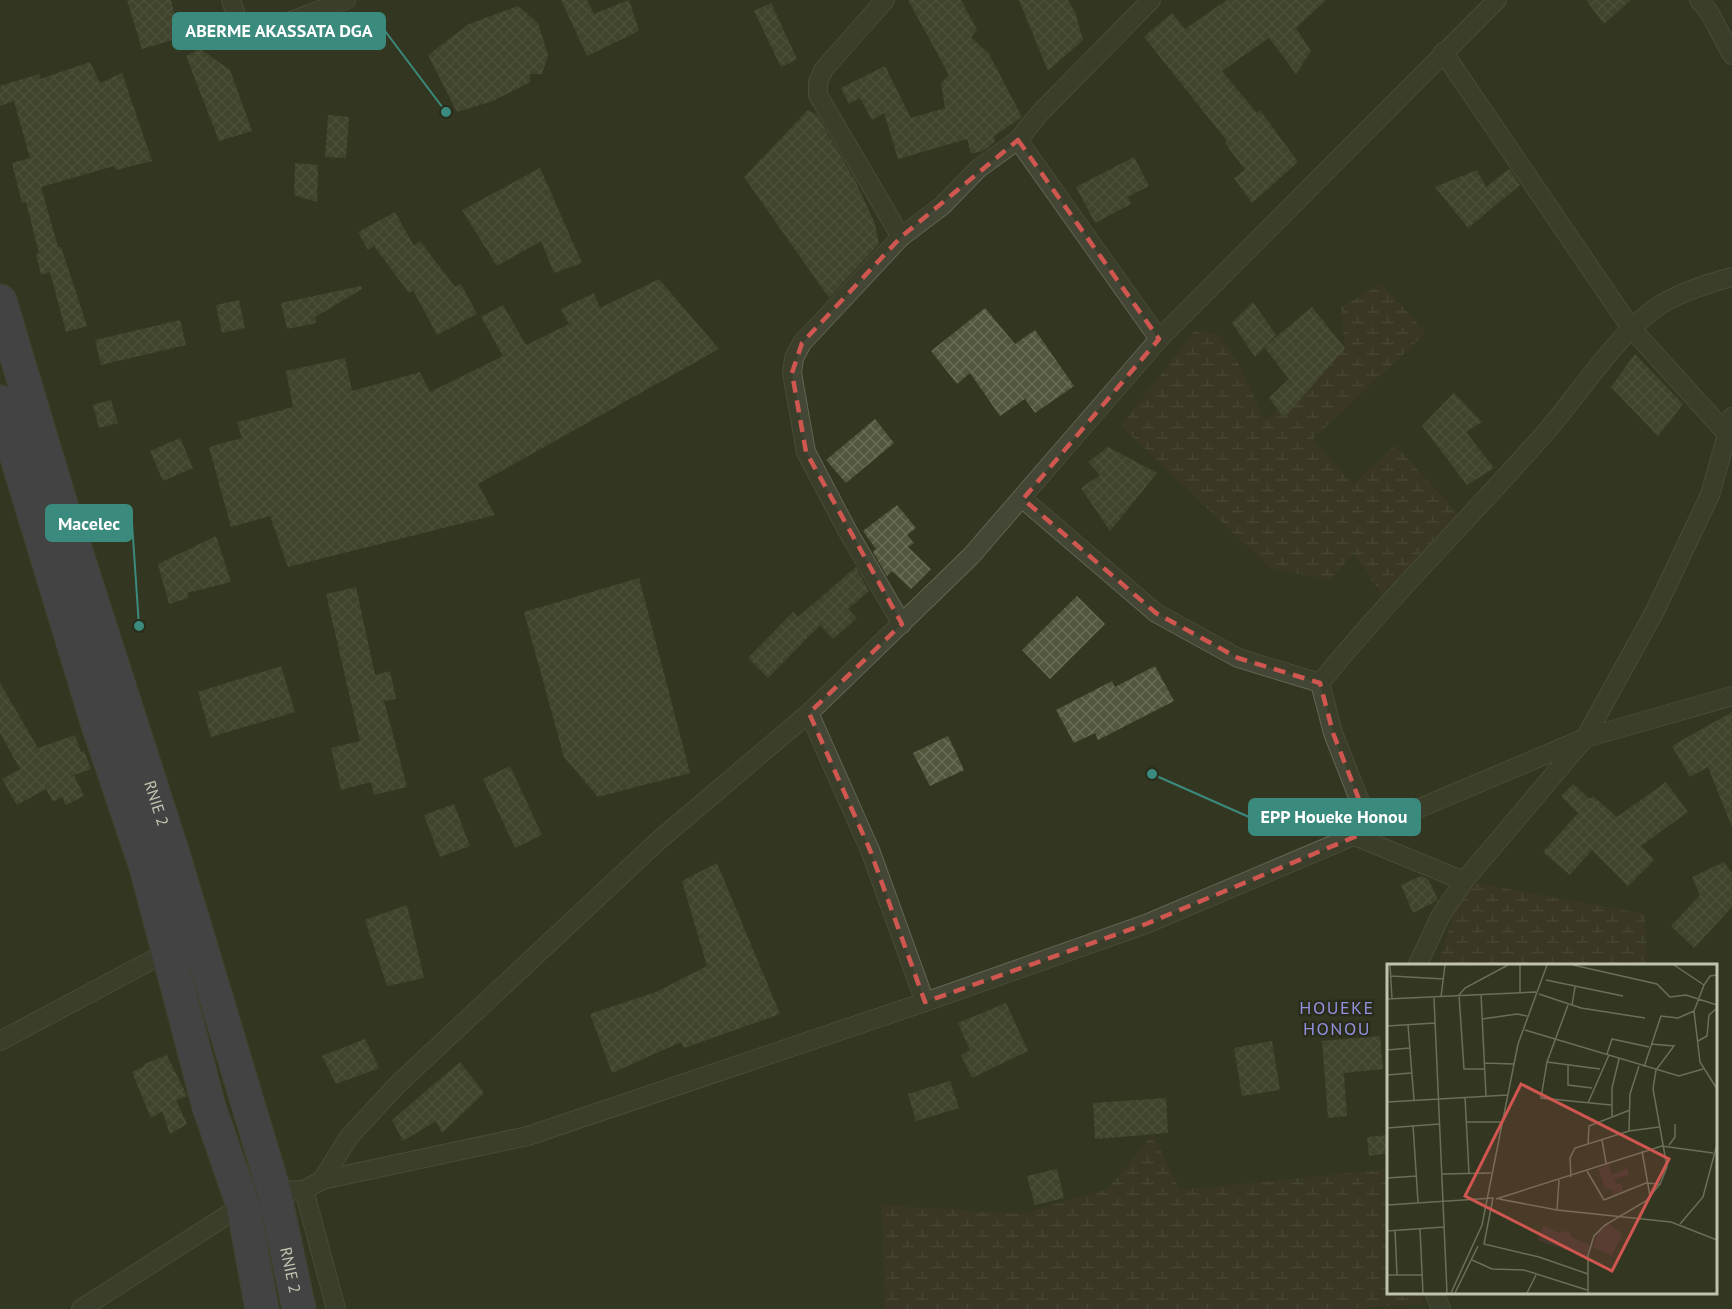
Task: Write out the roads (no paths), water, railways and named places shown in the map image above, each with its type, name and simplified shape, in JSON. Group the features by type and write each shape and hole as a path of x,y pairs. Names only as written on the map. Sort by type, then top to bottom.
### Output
{"highway":[{"name":"RNIE 2","path":"0,301 62,508 174,857 289,1190 299,1309"},
{"name":"RNIE 2","path":"0,402 5,438 146,867 209,1107 243,1205 262,1309"}],"street":[{"path":"231,0 237,18 246,31 265,31 346,0"},
{"path":"885,0 824,69 818,82 818,95 902,237"},
{"path":"902,624 846,530 806,452 792,373 794,358 802,343 902,237 942,206 978,169 1018,140 1040,113 1151,0"},
{"path":"322,1180 349,1137 405,1077 658,841 809,713 971,556 1023,499 1159,339 1497,0"},
{"path":"1700,0 1732,55"},
{"path":"1443,52 1631,328 1728,435"},
{"path":"1018,140 1159,339"},
{"path":"1320,683 1367,627 1546,432 1631,328 1655,308 1694,290 1732,277"},
{"path":"1418,964 1441,915 1464,881 1585,738 1655,611 1705,505 1732,417"},
{"path":"1023,499 1156,613 1239,658 1320,683"},
{"path":"1320,683 1364,833 1464,881"},
{"path":"81,1309 243,1205 322,1180 528,1136 925,1002 1146,924 1585,738 1732,696"},
{"path":"809,713 870,850 925,1002"},
{"path":"0,1041 167,952"},
{"path":"289,1190 336,1309"},
{"path":"1434,1294 1441,1309"}],"place":[{"name":"ABERME AKASSATA DGA","path":"446,112"},
{"name":"Macelec","path":"139,626"},
{"name":"EPP Houeke Honou","path":"1152,774"}],"district":[{"name":"HOUEKE HONOU","path":"1337,1017"}]}
